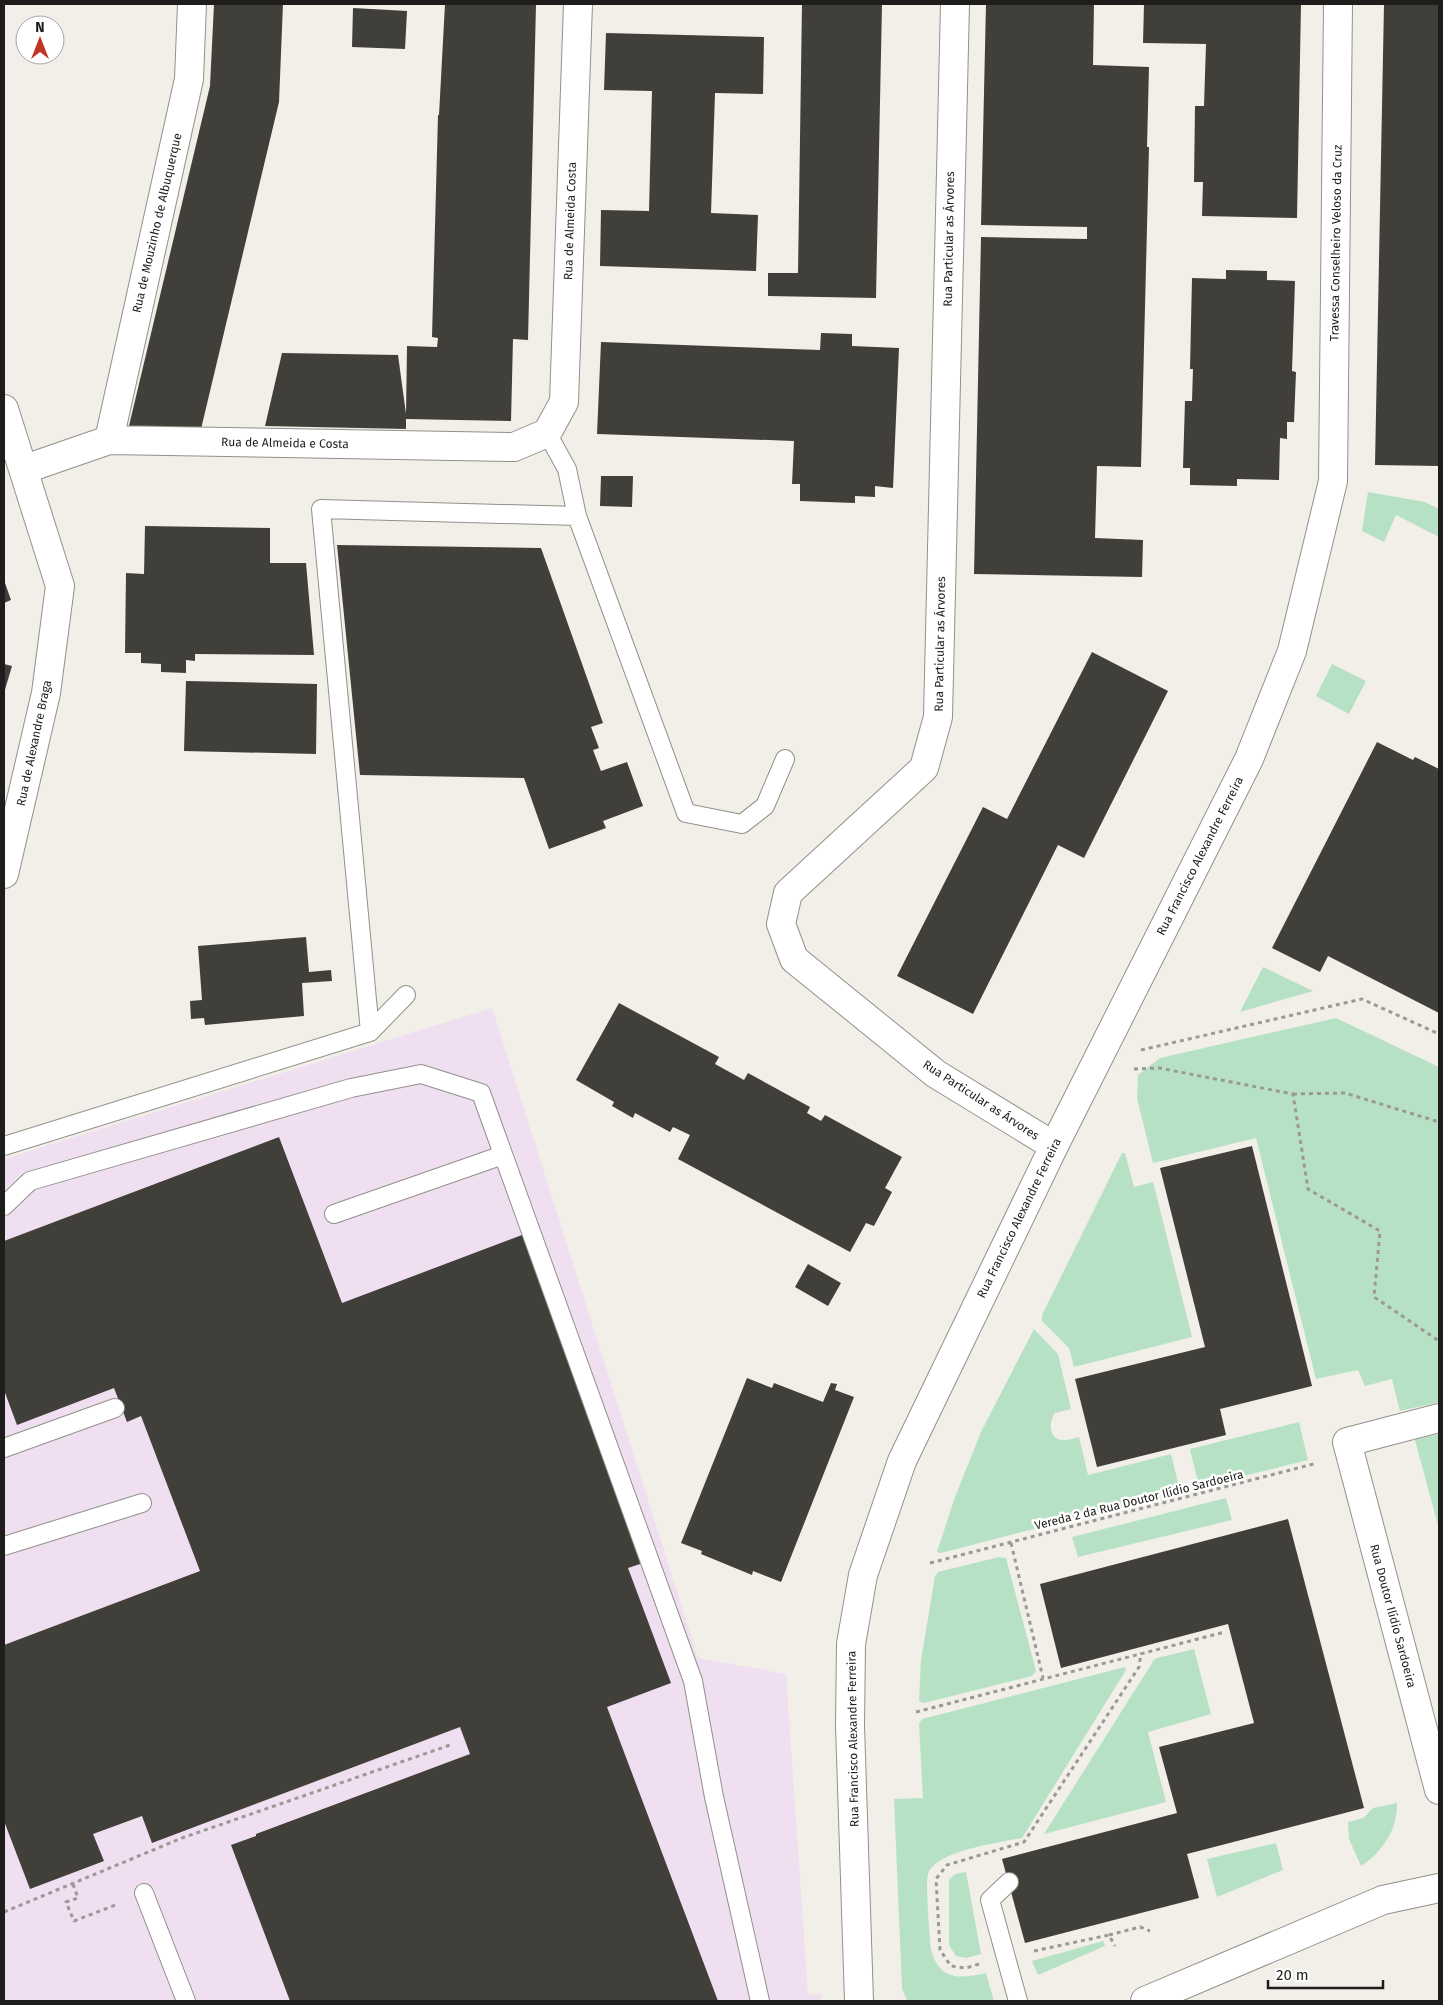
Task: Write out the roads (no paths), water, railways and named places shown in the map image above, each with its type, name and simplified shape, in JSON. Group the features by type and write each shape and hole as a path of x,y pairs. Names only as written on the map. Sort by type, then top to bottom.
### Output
{"street":[{"name":"Rua de Mouzinho de Albuquerque","path":"109,440 189,79 192,4"},
{"name":"Rua de Almeida Costa","path":"547,433 564,402 578,4"},
{"name":"Rua Particular as Árvores","path":"955,4 938,717 924,768 788,893 781,924 794,960 936,1074 1054,1146"},
{"name":"Travessa Conselheiro Veloso da Cruz","path":"1333,481 1338,4"},
{"name":"Rua de Alexandre Braga","path":"4,409 25,469 60,586 46,693 4,874"},
{"name":"Rua de Almeida e Costa","path":"25,469 109,440 514,447 547,433"},
{"name":"Rua Francisco Alexandre Ferreira","path":"862,1997 850,1726 851,1644 863,1575 902,1461 1054,1146 1249,759 1292,651 1333,481"},
{"name":"Rua Doutor Ilídio Sardoeira","path":"1439,1418 1347,1442 1439,1790"},
{"path":"1145,2001 1374,1904 1439,1888"}],"lane":[{"path":"547,433 567,468 577,516 686,813 742,824 765,806 785,759"},
{"path":"370,1032 321,509 577,516"},
{"path":"4,1146 370,1032 406,995"},
{"path":"4,1206 30,1181 351,1088 421,1074 481,1093 692,1682 714,1797 760,2001"},
{"path":"334,1214 503,1155"},
{"path":"4,1448 115,1408"},
{"path":"4,1546 142,1503"},
{"path":"1009,1882 990,1900 1018,2001"},
{"path":"144,1893 186,2001"}]}
